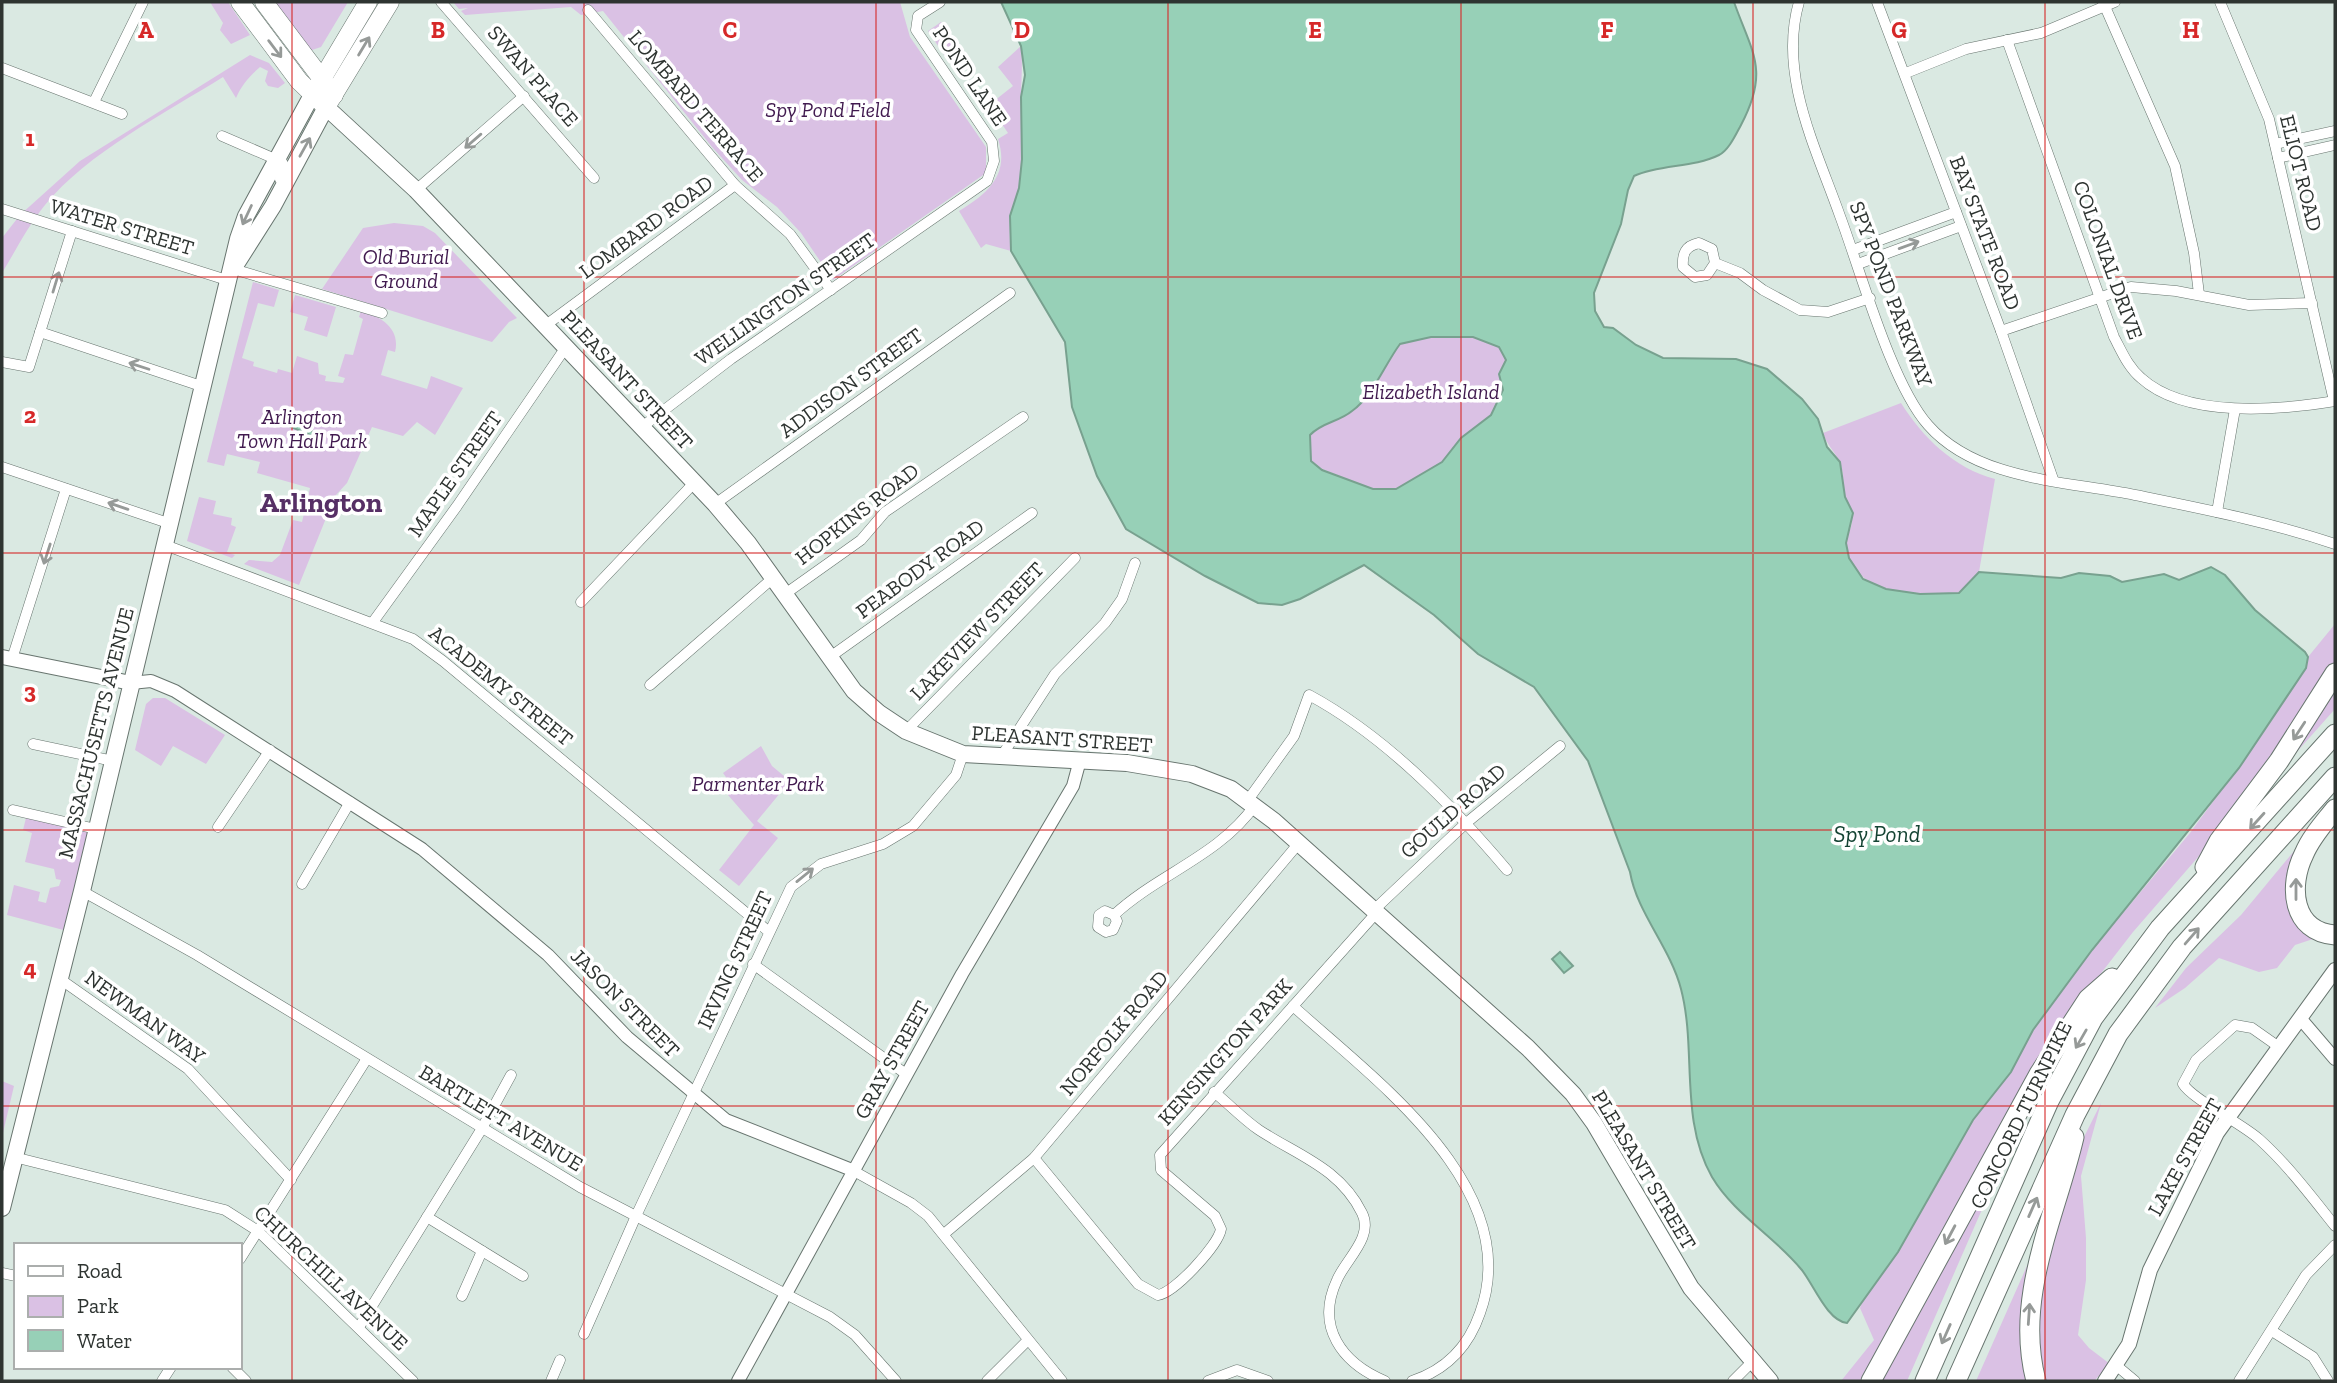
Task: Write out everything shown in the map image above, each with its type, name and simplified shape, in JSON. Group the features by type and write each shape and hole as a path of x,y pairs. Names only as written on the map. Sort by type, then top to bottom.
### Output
{"highway":[{"path":"240,2 333,106"},
{"path":"264,2 317,87"},
{"name":"MASSACHUSETTS AVENUE","path":"317,87 368,2"},
{"name":"MASSACHUSETTS AVENUE","path":"333,106 390,2"},
{"path":"2189,896 2220,841 2289,746 2335,673"},
{"name":"CONCORD TURNPIKE","path":"1925,1381 2057,1084 2093,1018 2136,957 2335,734"},
{"path":"1956,1381 2083,1097 2118,1034 2160,974 2335,777"},
{"path":"2335,809 2304,852 2295,892 2299,913 2307,923 2319,931 2335,935"},
{"path":"1871,1381 2048,1059 2088,999 2136,957"},
{"path":"2036,1381 2028,1336 2031,1291 2083,1097"}],"main road":[{"name":"MASSACHUSETTS AVENUE","path":"2,1208 246,216 317,87"},
{"name":"MASSACHUSETTS AVENUE","path":"231,275 333,106"},
{"name":"PLEASANT STREET","path":"333,106 715,504 866,703 906,731 963,754 1127,763 1212,780 1251,802 1376,910 1547,1065 1573,1094 1594,1123 1684,1278 1706,1308 1770,1381"},
{"path":"7,658 131,683"},
{"name":"LAKE STREET","path":"2105,1381 2129,1345 2157,1256 2228,1115 2335,970"},
{"name":"PLEASANT STREET","path":"1754,1360 1784,1381"}],"street":[{"path":"94,102 143,2"},
{"name":"SWAN PLACE","path":"441,2 594,178"},
{"name":"POND LANE","path":"940,2 920,14 916,30 990,139 994,153 993,166 986,181 953,206"},
{"name":"SPY POND PARKWAY","path":"1799,2 1794,27 1793,66 1798,95 1870,298 1909,396 1928,425 1957,449 1987,464 2013,472 2217,512 2291,529 2335,544"},
{"name":"BAY STATE ROAD","path":"1877,2 1906,73 2053,479"},
{"name":"ELIOT ROAD","path":"2220,2 2260,95 2275,144 2334,401"},
{"path":"1906,73 1947,55 2041,33 2108,3 2175,166 2194,253 2199,294"},
{"name":"LOMBARD TERRACE","path":"588,10 735,185 790,234 831,290"},
{"name":"COLONIAL DRIVE","path":"2007,40 2120,349 2140,378 2175,396 2235,409 2274,409 2334,401"},
{"path":"2,68 122,114"},
{"path":"416,190 524,96"},
{"path":"2275,144 2335,131"},
{"path":"222,136 277,159 285,168 275,190 273,206"},
{"path":"2278,158 2335,145"},
{"name":"LOMBARD ROAD","path":"546,325 735,185"},
{"name":"WELLINGTON STREET","path":"642,427 711,373 953,206"},
{"name":"WATER STREET","path":"2,209 231,275 383,313"},
{"path":"1853,250 1956,212"},
{"path":"1858,264 1961,226"},
{"path":"2,362 29,367 72,231"},
{"path":"1715,263 1741,273 1763,290 1800,310 1828,312 1870,298"},
{"path":"2001,331 2101,296 2141,286 2269,307 2312,303"},
{"name":"ADDISON STREET","path":"715,504 1010,293"},
{"path":"40,332 204,387"},
{"name":"MAPLE STREET","path":"373,622 457,506 566,347"},
{"path":"2217,512 2235,409"},
{"name":"HOPKINS ROAD","path":"785,594 861,540 885,512 1023,417"},
{"path":"2,467 171,524"},
{"path":"581,603 694,482"},
{"path":"7,658 66,489"},
{"name":"PEABODY ROAD","path":"830,657 1032,513"},
{"name":"ACADEMY STREET","path":"165,545 413,639 768,931"},
{"name":"LAKEVIEW STREET","path":"906,731 1075,558"},
{"path":"1000,758 1055,674 1105,623 1122,599 1135,563"},
{"path":"650,685 773,578"},
{"name":"JASON STREET","path":"131,683 151,681 175,691 422,849 548,955 627,1037 726,1120 852,1170 916,1206 944,1234 1062,1381"},
{"path":"1114,915 1132,900 1199,857 1243,821 1251,802 1294,737 1310,695 1378,743 1465,824 1507,870"},
{"path":"33,744 113,761"},
{"name":"GOULD ROAD","path":"1376,910 1465,824 1560,746"},
{"path":"218,827 270,750"},
{"name":"IRVING STREET","path":"584,1334 636,1216 791,887 806,873 830,859 891,840 921,818 956,775 963,754"},
{"name":"GRAY STREET","path":"738,1381 906,1074 1073,786 1080,760"},
{"path":"302,884 350,802"},
{"path":"13,810 96,829"},
{"name":"NORFOLK ROAD","path":"944,1234 1034,1158 1299,842"},
{"name":"BARTLETT AVENUE","path":"82,891 186,948 481,1130 636,1216 843,1325 896,1381"},
{"name":"KENSINGTON PARK","path":"1034,1158 1138,1284 1151,1293 1164,1294 1220,1237 1220,1222 1165,1175 1159,1162 1163,1148 1293,1006 1376,910"},
{"path":"753,964 906,1074"},
{"name":"NEWMAN WAY","path":"60,979 181,1062 290,1180"},
{"path":"1293,1006 1429,1132 1456,1167 1480,1226 1487,1275 1478,1320 1464,1345 1449,1362 1432,1374 1412,1381"},
{"path":"2300,1018 2335,1059"},
{"path":"2279,1047 2252,1028 2238,1024 2217,1039 2190,1067 2184,1080 2185,1087 2228,1115 2274,1154 2335,1226"},
{"path":"242,1256 366,1060"},
{"path":"359,1327 481,1130 511,1075"},
{"path":"1214,1092 1260,1130 1320,1164 1345,1189 1361,1212 1365,1223 1363,1237 1334,1287 1330,1321 1338,1344 1349,1360 1385,1381"},
{"name":"CHURCHILL AVENUE","path":"15,1157 210,1204 258,1231 413,1381"},
{"path":"427,1217 523,1276"},
{"path":"2239,1381 2305,1275 2335,1245"},
{"path":"462,1296 482,1251"},
{"path":"2272,1331 2313,1357 2328,1381"},
{"path":"987,1381 1028,1340"},
{"path":"551,1381 560,1360"},
{"path":"1733,1381 1754,1360"},
{"path":"2117,1366 2135,1381"},
{"path":"1208,1381 1237,1370 1268,1381"}],"green space":[{"path":"210,2 228,2 250,35 231,44 220,30 223,23"},
{"path":"274,2 348,2 321,47 309,51"},
{"name":"Spy Pond Field","path":"453,2 900,2 910,37 986,147 986,173 833,280 801,233 777,207 742,180 712,147 603,11 581,15 571,7 465,15 461,11 468,8 459,9"},
{"path":"941,22 963,52 949,62 928,31"},
{"path":"1021,46 1022,165 1010,225 1011,251 986,244 981,248 959,211 979,198 994,182 998,173 1001,152 998,139 1008,133 989,105 1013,86 998,67"},
{"path":"250,55 269,63 285,83 278,88 268,86 265,81 268,71 260,67 246,81 236,98 223,77 105,151 62,186 45,205 2,273 2,238 20,215 80,161"},
{"name":"Old Burial Ground","path":"394,223 423,226 435,233 517,318 509,322 492,342 322,289 363,228"},
{"name":"Arlington Town Hall Park","path":"253,282 279,290 274,307 258,303 242,358 254,362 253,366 277,373 278,369 292,373 297,356 318,363 319,374 326,376 325,381 343,383 345,378 338,376 345,354 353,355 363,319 359,317 361,311 382,320 395,336 395,352 388,350 381,375 427,389 431,376 463,388 435,435 417,422 403,436 372,427 347,483 335,496 299,585 244,564 249,560 272,562 280,555 293,520 302,522 310,488 257,473 260,462 227,454 224,466 207,462"},
{"path":"295,295 336,307 327,337 304,330 308,317 290,312"},
{"name":"Elizabeth Island","path":"1431,337 1473,337 1499,347 1506,360 1499,374 1503,390 1491,415 1461,438 1442,462 1396,489 1373,489 1322,469 1311,461 1310,435 1361,404 1400,344"},
{"path":"1901,403 1919,428 1941,450 1966,467 1995,479 1979,572 1959,593 1909,593 1877,585 1853,566 1847,549 1852,518 1845,497 1841,465 1823,433"},
{"path":"199,497 216,501 213,514 232,518 231,525 236,527 227,552 235,555 232,558 187,541"},
{"path":"2335,624 2335,663 2304,713 2219,833 2133,932 2071,1012 1864,1381 1841,1381 1874,1340 1860,1308 1863,1300 1898,1252 1973,1120 2011,1072 2033,1030 2092,950 2190,833 2264,732 2306,668 2308,657"},
{"path":"2335,682 2335,709 2286,764"},
{"path":"153,698 165,698 225,735 206,764 173,746 161,766 135,750 146,704"},
{"name":"Parmenter Park","path":"761,746 772,766 790,781 757,821 778,838 739,886 719,870 754,825 728,795 733,787 723,773"},
{"path":"27,814 96,829 71,932 7,915 14,885 40,892 38,901 46,903 50,888 59,886 61,880 56,879 54,869 25,862 32,833 23,830"},
{"path":"2299,845 2291,872 2316,938 2295,945 2277,968 2259,972 2219,958 2185,988 2155,1008 2186,968 2241,915"},
{"path":"2,1081 14,1086 2,1137"},
{"path":"2101,1103 2081,1176 2086,1280 2078,1335 2089,1348 2110,1364 2094,1381 2041,1381 2034,1310 2076,1153"},
{"path":"2015,1134 1907,1381 1876,1381"},
{"path":"2034,1250 2029,1381 1976,1381"}],"water":[{"name":"Spy Pond","path":"1001,2 1734,2 1755,62 1755,90 1750,106 1732,141 1719,155 1634,176 1628,190 1621,224 1594,293 1595,311 1604,327 1613,328 1636,345 1663,358 1736,359 1767,369 1802,399 1818,419 1827,447 1840,462 1845,497 1853,513 1846,543 1849,558 1863,579 1886,589 1920,594 1959,593 1979,572 2061,578 2079,573 2110,576 2122,582 2164,574 2179,580 2211,567 2225,575 2255,610 2305,652 2308,657 2306,668 2239,768 2092,950 2033,1030 2011,1072 1973,1120 1898,1252 1847,1323 1833,1316 1801,1269 1731,1202 1712,1177 1695,1132 1686,1012 1676,974 1639,902 1588,761 1534,687 1478,654 1434,615 1364,565 1300,599 1282,605 1258,603 1205,576 1126,529 1097,476 1072,407 1065,342 1011,251 1010,216 1019,188 1022,159 1021,97 1025,75 1021,46","holes":["1431,337 1473,337 1499,347 1506,360 1499,374 1503,390 1491,415 1461,438 1442,462 1396,489 1373,489 1322,470 1311,461 1310,435 1320,427 1347,415 1359,405 1400,344"]},
{"path":"282,416 321,436 320,439 279,422"},
{"path":"1560,952 1573,966 1564,973 1552,959"}],"district":[{"name":"Arlington","path":"321,502"}]}
